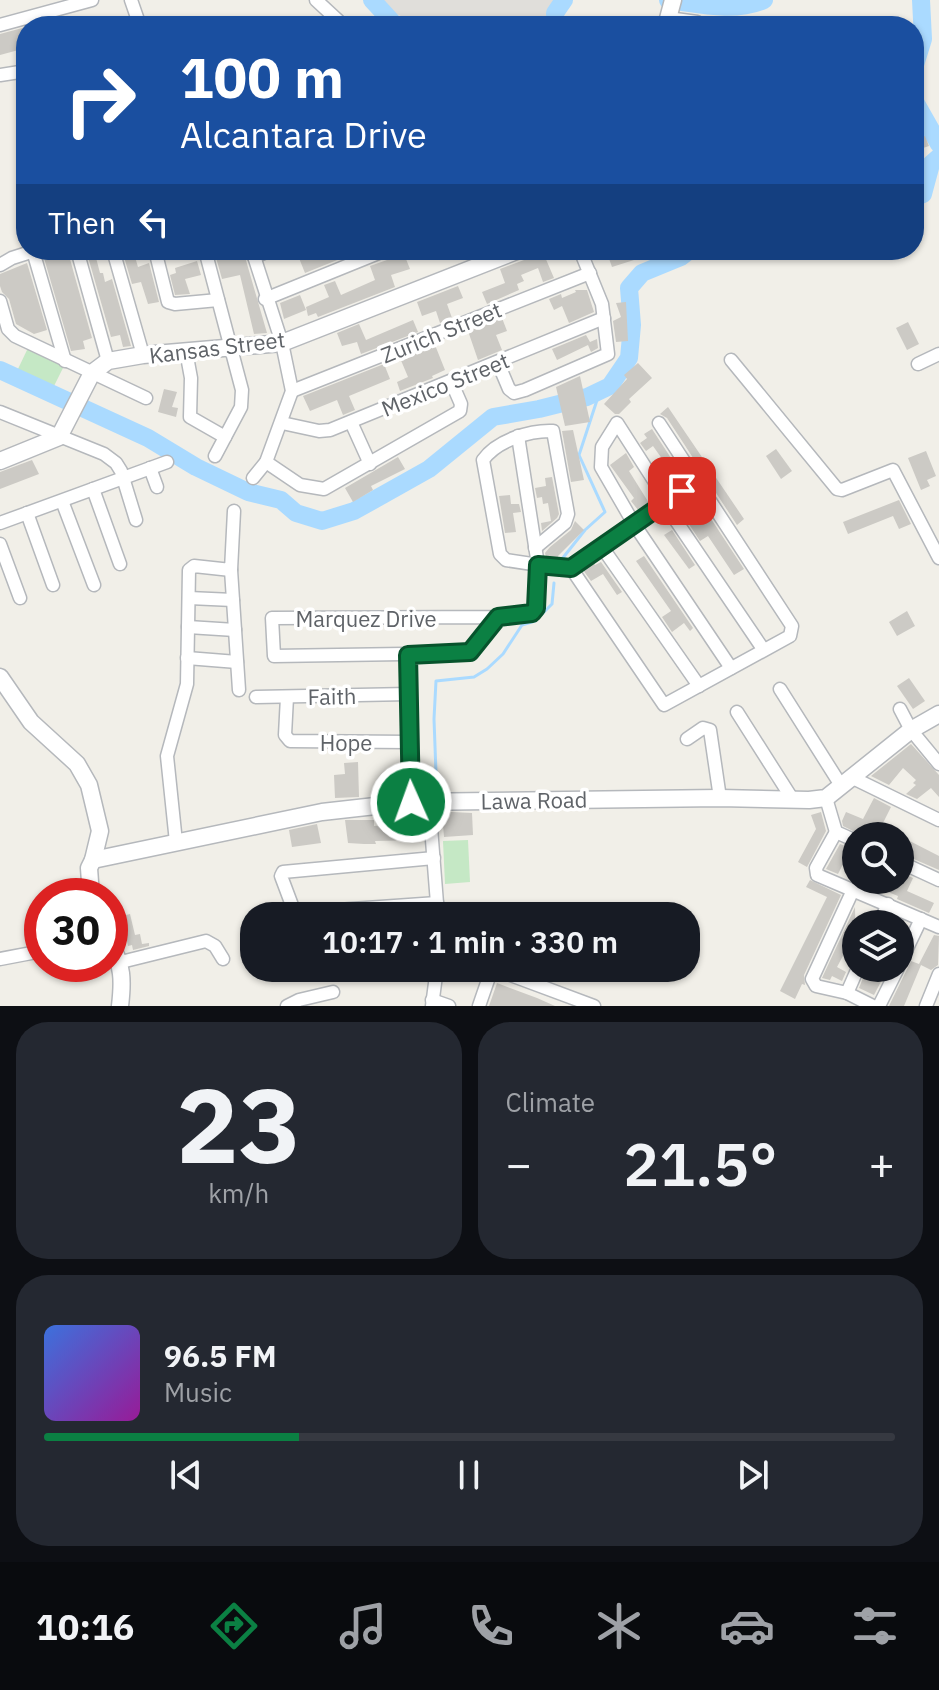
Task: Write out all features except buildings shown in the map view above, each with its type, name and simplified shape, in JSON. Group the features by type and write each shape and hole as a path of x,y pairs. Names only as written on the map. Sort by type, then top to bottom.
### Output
{"street":[{"path":"33,16 92,0"},
{"path":"316,0 333,16"},
{"path":"37,260 65,361"},
{"path":"80,260 108,361"},
{"path":"116,260 143,355"},
{"path":"158,260 168,302 218,300"},
{"path":"208,260 242,390 241,407 215,456"},
{"path":"253,478 266,462 292,391 282,343 265,299 255,260"},
{"path":"265,299 361,260"},
{"name":"Kansas Street","path":"59,437 92,373 108,361 282,343 494,260"},
{"path":"498,363 509,389 514,393 603,358 608,350 604,318 584,260"},
{"name":"Zurich Street","path":"292,391 590,273"},
{"path":"0,301 8,329 15,336 146,398"},
{"name":"Mexico Street","path":"282,423 319,431 351,422 604,318"},
{"path":"186,351 191,378 190,417 225,437"},
{"path":"918,364 939,354"},
{"path":"731,360 837,489 842,490 893,470 939,556"},
{"path":"266,462 300,485 324,489 460,411 461,404 451,381"},
{"path":"0,412 104,454 116,463 136,520"},
{"path":"351,422 370,464"},
{"path":"731,668 634,524 601,467 602,447 617,423 665,502 763,649"},
{"path":"571,568 662,703 667,705 790,636 792,626 659,423"},
{"path":"535,548 568,519 561,467 553,431 518,436 488,453 483,460 500,554 506,560 571,568 697,480"},
{"path":"411,802 408,655 468,653 498,617 532,613 536,608 538,565 518,436"},
{"path":"0,461 59,437"},
{"path":"0,523 167,462"},
{"path":"150,468 157,487"},
{"path":"93,489 120,564"},
{"path":"62,501 94,585"},
{"path":"234,511 231,570 239,690"},
{"path":"27,513 53,585"},
{"path":"0,544 20,598"},
{"path":"602,547 699,686"},
{"path":"176,842 167,756 187,684 189,570 231,570"},
{"path":"189,598 233,600"},
{"name":"Marquez Drive","path":"408,655 274,656 272,618 498,617"},
{"path":"188,627 235,630"},
{"path":"187,658 237,662"},
{"path":"0,677 31,722 77,764 89,785 100,831 89,868 90,878"},
{"path":"780,689 847,782 939,820"},
{"name":"Faith","path":"256,697 409,694"},
{"name":"Hope","path":"287,697 285,735 290,741 409,742"},
{"path":"900,709 911,730 939,764"},
{"path":"737,712 793,800"},
{"path":"842,885 816,872 836,832 826,798 911,730 939,714"},
{"path":"687,739 703,728 710,730 720,798"},
{"name":"Lawa Road","path":"93,860 322,812 411,802 826,798"},
{"path":"429,802 437,902"},
{"path":"836,832 842,835"},
{"path":"291,902 281,876 283,872 434,858"},
{"path":"914,868 939,880"},
{"path":"851,894 812,979 816,986 847,993 873,1006"},
{"path":"863,894 939,927"},
{"path":"885,910 888,904"},
{"path":"914,934 921,919"},
{"path":"128,960 206,941 215,946 223,959"},
{"path":"0,959 24,954"},
{"path":"479,1006 489,977 500,971 594,1006"},
{"path":"926,1006 939,974"},
{"path":"120,1006 123,982"},
{"path":"435,982 432,1003 449,1006"},
{"path":"847,993 852,982"},
{"path":"879,1006 891,982"},
{"path":"287,1006 333,992"}],"shaded area":[{"path":"381,0 554,0 554,16 401,16"}],"green space":[{"path":"28,348 64,366 53,388 17,371"},
{"path":"468,840 470,882 445,884 443,841"}],"waterway":[{"path":"372,0 387,16"},
{"path":"555,16 564,0"},
{"path":"668,0 729,7 764,0"},
{"path":"921,0 922,16"},
{"path":"924,118 939,144"},
{"path":"924,190 931,164 939,157"},
{"path":"0,370 148,438 196,467 248,492 281,500 296,513 322,521 354,511 429,469 493,417 587,397 610,386 629,358 632,325 629,288 642,273 674,260"},
{"path":"558,564 585,530 605,512 579,455 600,391"},
{"path":"436,773 436,681 474,677 487,669 503,654 522,625 535,621 552,604 554,583"}],"route":[{"path":"411,802 408,655 470,652 498,617 527,616 536,608 538,565 571,568 682,491"}]}
